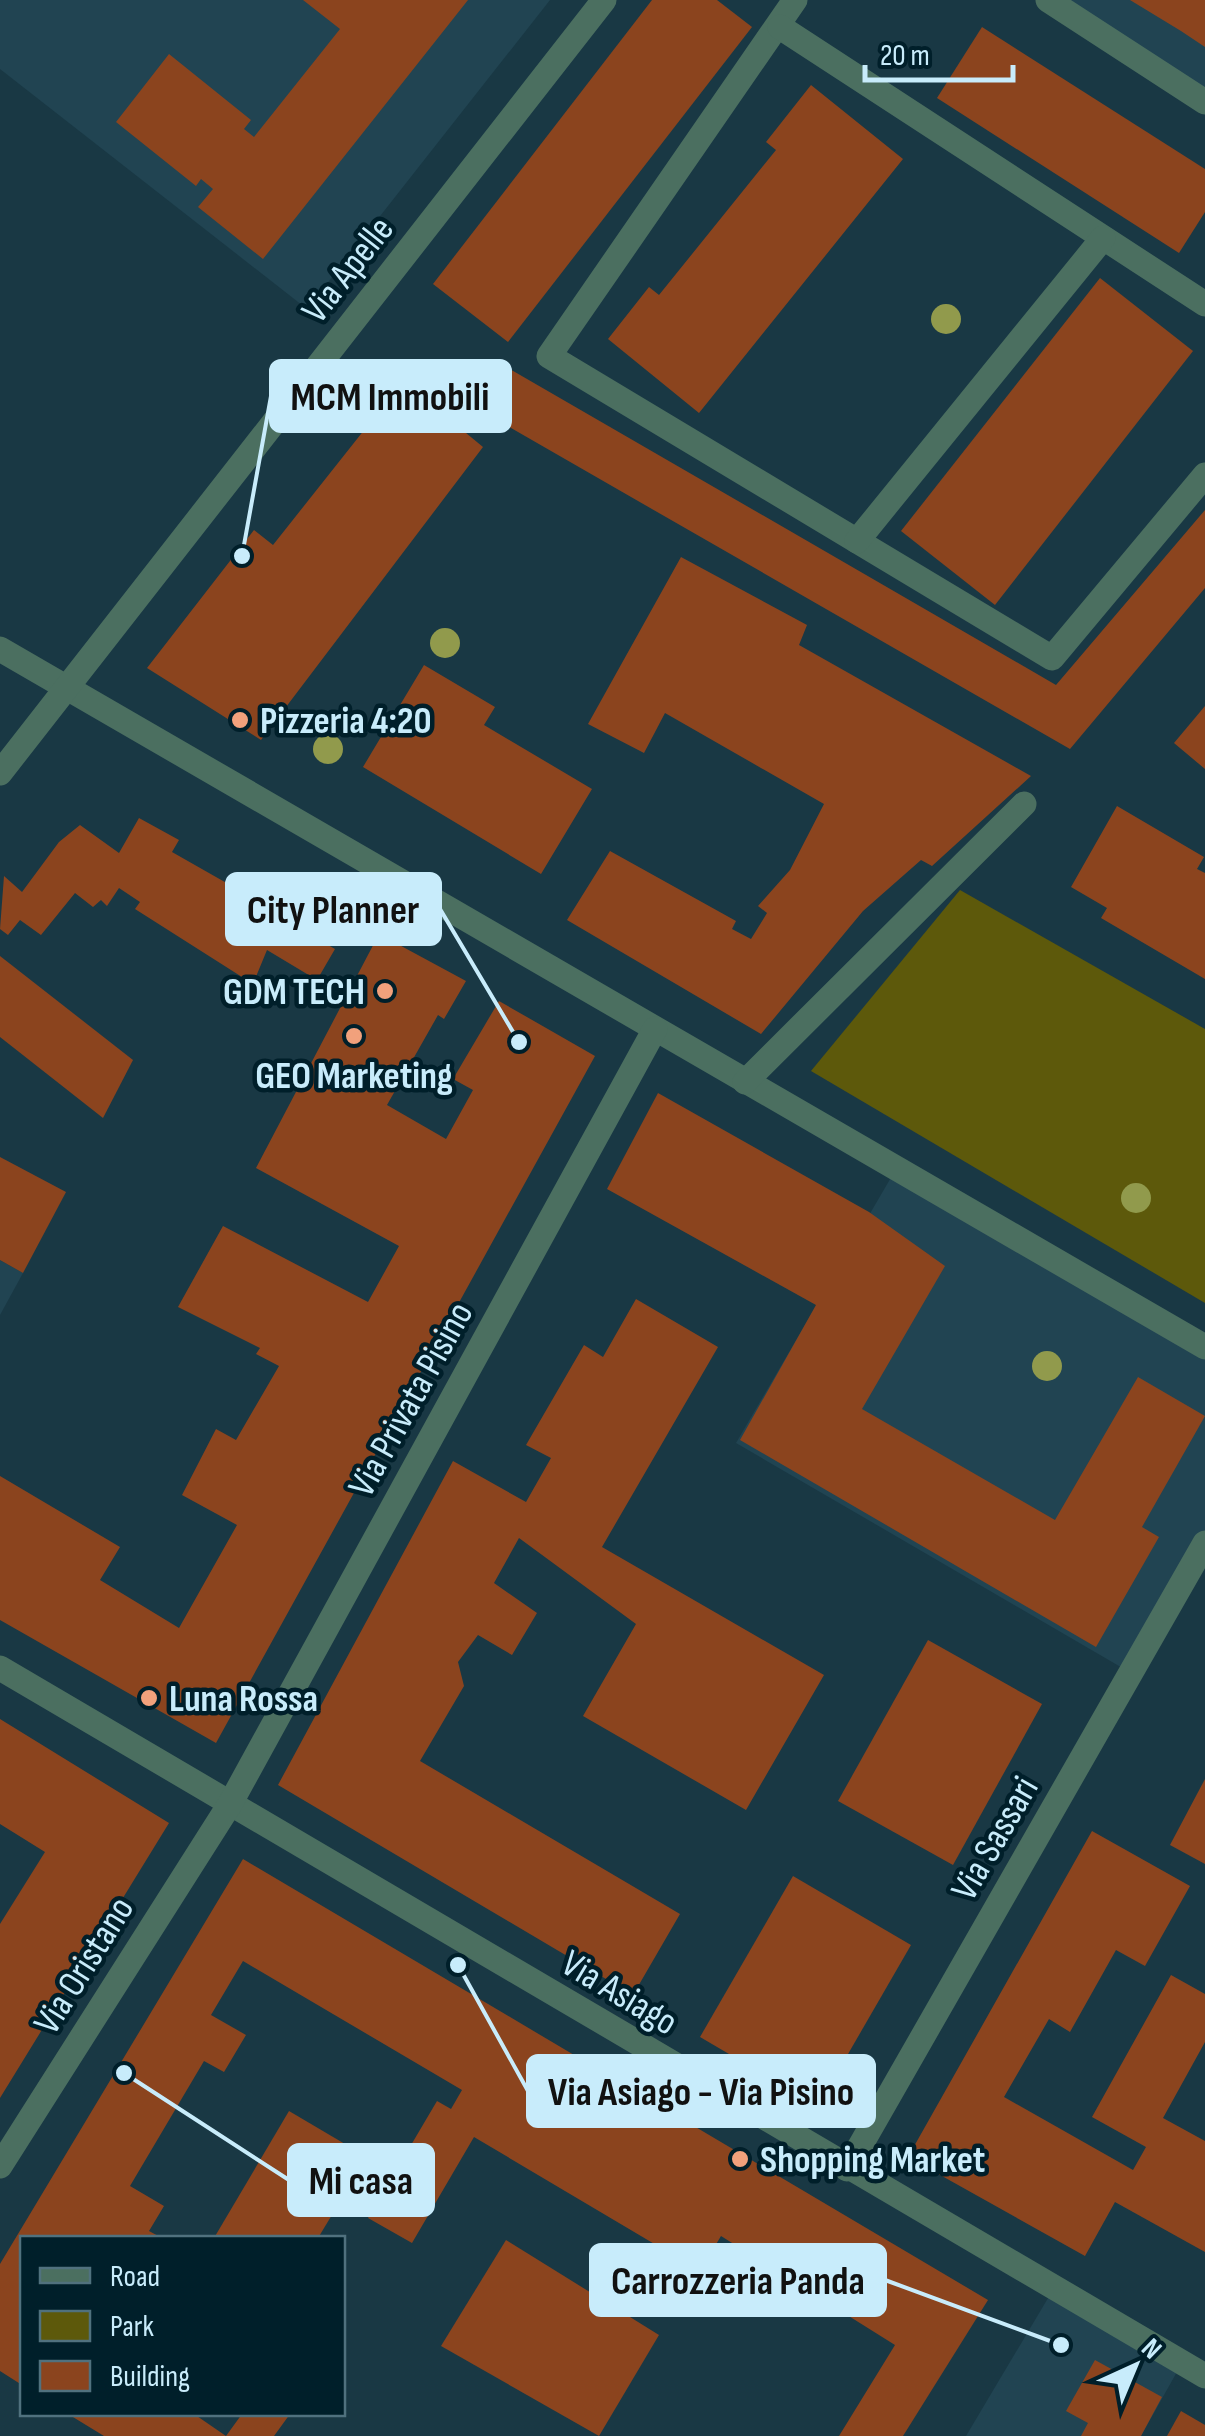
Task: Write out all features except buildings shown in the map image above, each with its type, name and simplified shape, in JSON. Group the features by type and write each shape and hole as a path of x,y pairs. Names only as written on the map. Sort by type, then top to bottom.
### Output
{"street":[{"name":"Via Apelle","path":"0,773 604,0"},
{"path":"795,0 780,27 548,356 1052,658 1205,476"},
{"path":"1048,0 1205,102"},
{"path":"780,27 1205,304"},
{"path":"857,541 1103,238"},
{"path":"0,649 1205,1347"},
{"path":"745,1082 1024,804"},
{"name":"Via Privata Pisino","path":"230,1804 655,1029"},
{"name":"Via Sassari","path":"847,2169 1205,1544"},
{"name":"Via Asiago","path":"0,1668 1205,2376"},
{"name":"Via Oristano","path":"0,2166 230,1804"}],"shaded area":[{"path":"0,0 550,0 307,309 0,69"},
{"path":"1048,0 1205,0 1205,102"},
{"path":"896,1169 1205,1347 1205,1543 1131,1673 736,1443"},
{"path":"0,1260 23,1273 0,1315"},
{"path":"1054,2288 1182,2363 1141,2436 966,2436"}],"green space":[{"path":"960,890 1205,1029 1205,1303 811,1071"}],"place":[{"name":"MCM Immobili","path":"242,556"},
{"name":"Pizzeria 4:20","path":"240,720"},
{"name":"GDM TECH","path":"385,991"},
{"name":"GEO Marketing","path":"354,1036"},
{"name":"City Planner","path":"519,1042"},
{"name":"Luna Rossa","path":"149,1698"},
{"name":"Via Asiago - Via Pisino","path":"458,1965"},
{"name":"Mi casa","path":"124,2073"},
{"name":"Shopping Market","path":"740,2159"},
{"name":"Carrozzeria Panda","path":"1061,2345"}]}
